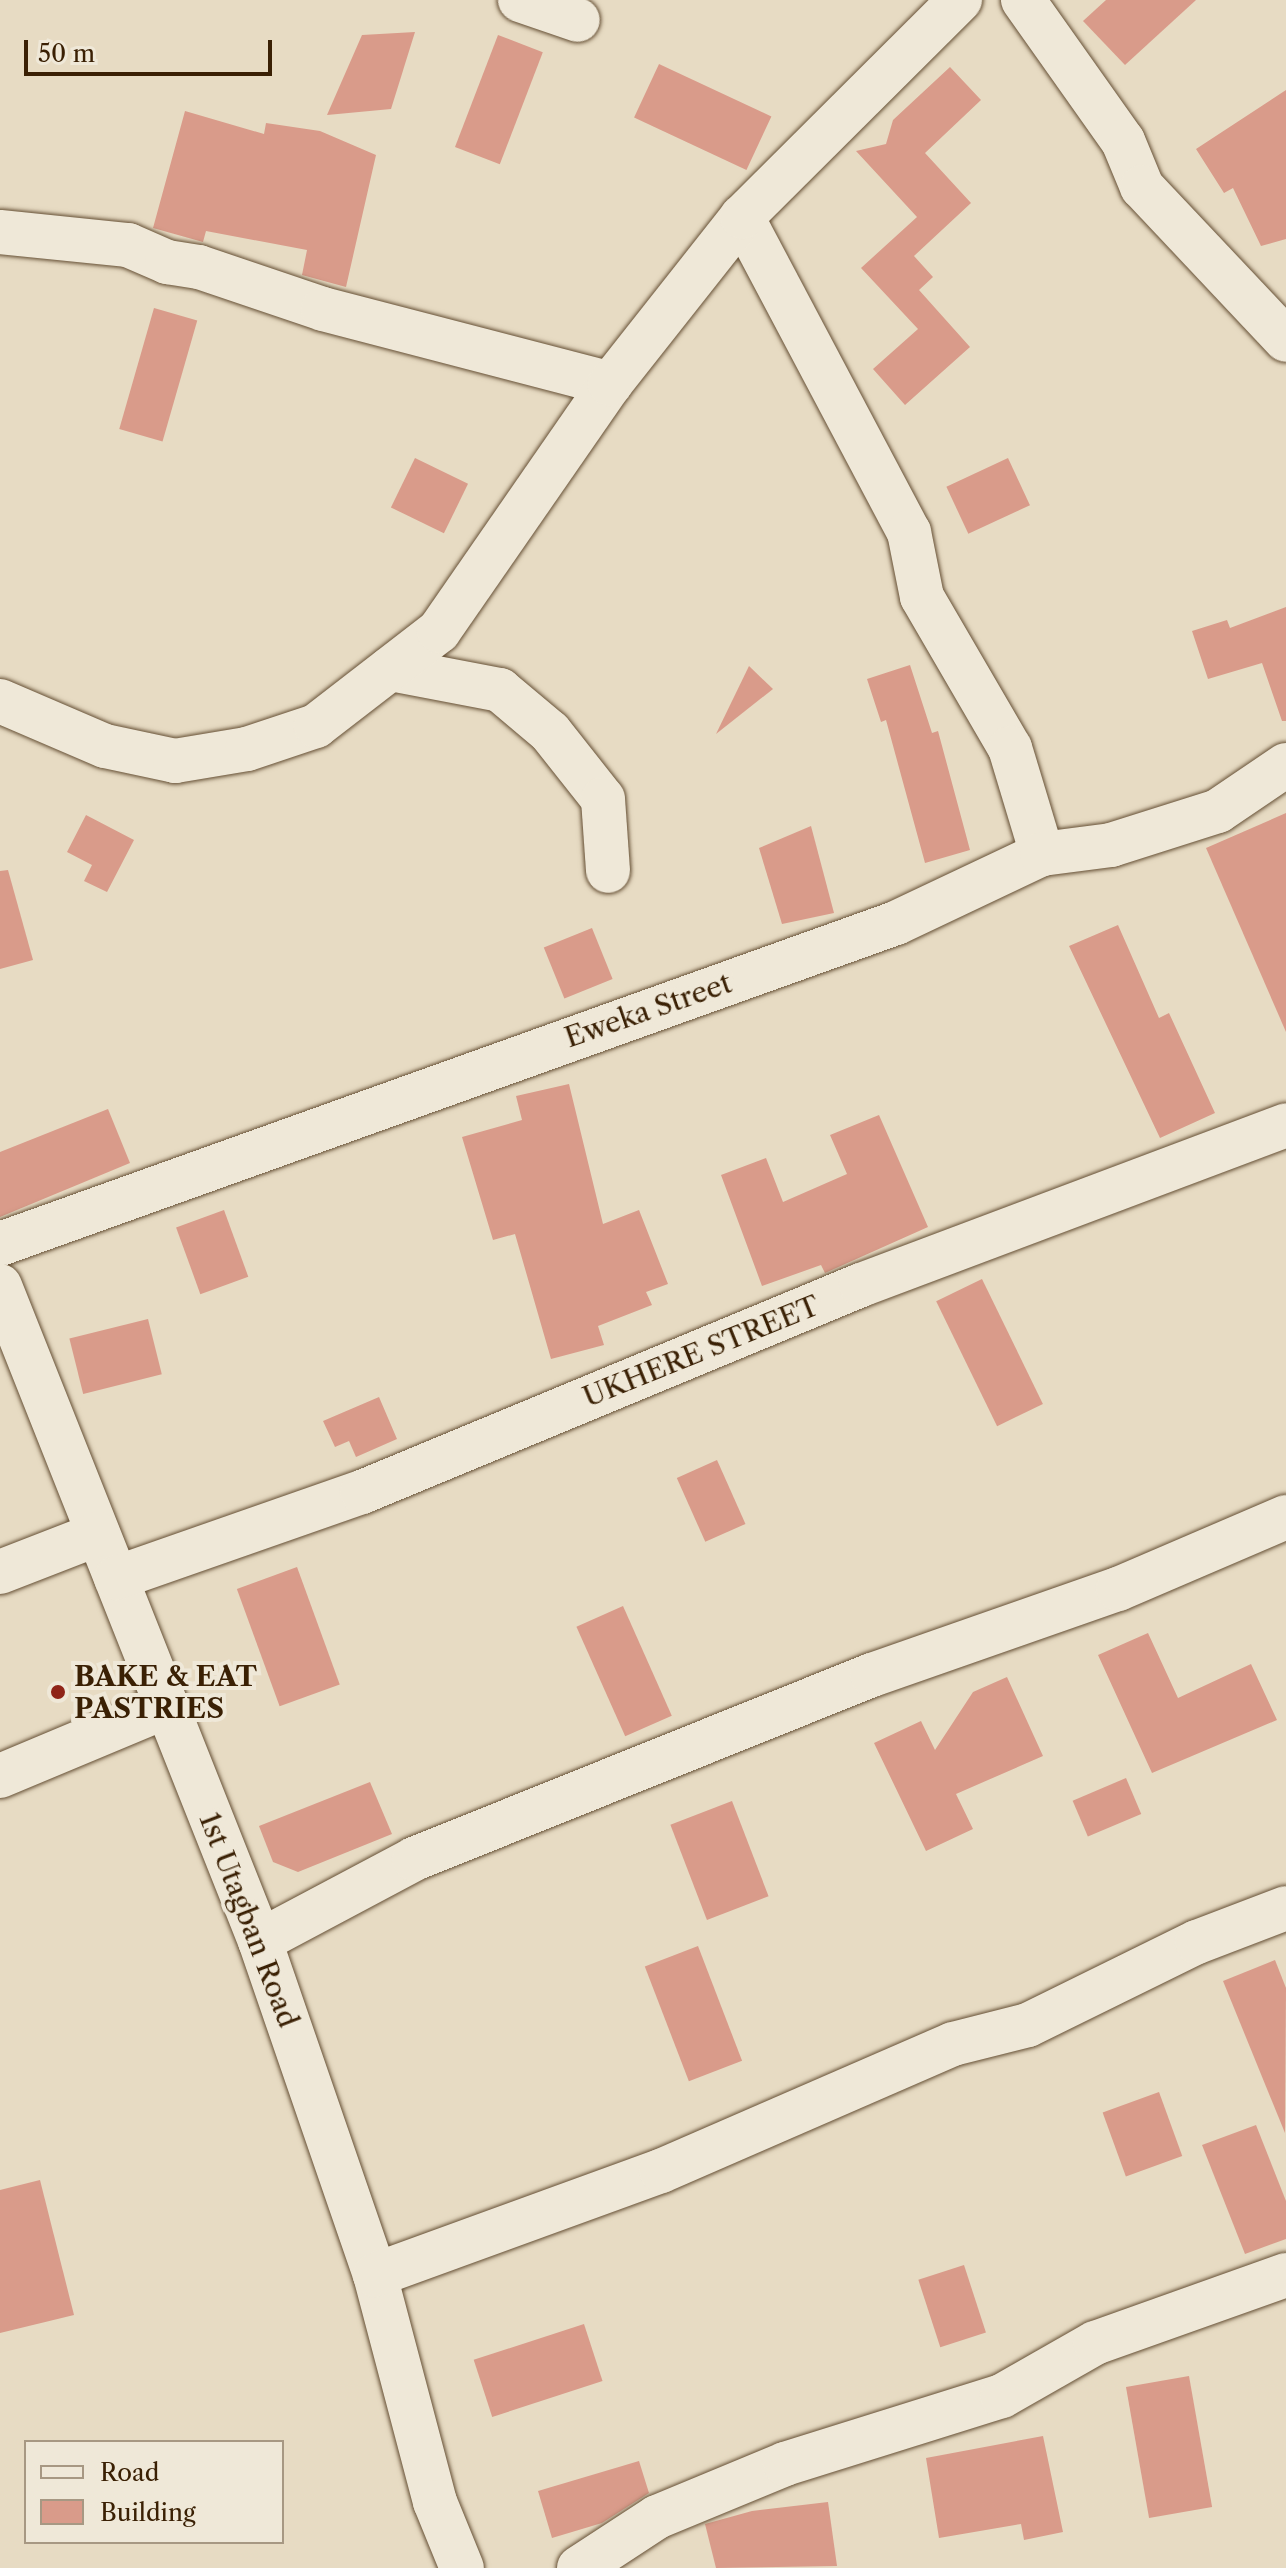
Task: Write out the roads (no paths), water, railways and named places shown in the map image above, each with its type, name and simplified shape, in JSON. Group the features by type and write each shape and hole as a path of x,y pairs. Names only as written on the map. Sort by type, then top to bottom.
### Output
{"street":[{"path":"520,0 578,20"},
{"path":"0,701 105,746 175,761 247,749 316,726 439,631 610,384 742,217 960,0"},
{"path":"1023,0 1123,141 1142,187 1286,340"},
{"path":"742,217 909,532 922,597 1010,748 1042,854"},
{"path":"0,232 128,245 167,262 199,267 309,305 610,384"},
{"path":"390,669 500,690 550,732 603,799 608,871"},
{"name":"Eweka Street","path":"0,1244 341,1124 520,1054 639,1019 896,923 1042,854 1111,845 1218,811 1286,765"},
{"name":"UKHERE STREET","path":"116,1578 362,1492 861,1285 1286,1125"},
{"name":"1st Utagban Road","path":"0,1286 260,1941 375,2275 435,2502 462,2568"},
{"path":"260,1941 414,1859 872,1675 1118,1589 1286,1517"},
{"path":"0,1572 98,1534"},
{"path":"0,1776 167,1706"},
{"path":"375,2275 661,2171 953,2044 1028,2025 1197,1942 1286,1908"},
{"path":"579,2568 671,2511 785,2464 1002,2396 1095,2343 1286,2275"}],"place":[{"name":"BAKE & EAT PASTRIES","path":"58,1692"}]}
